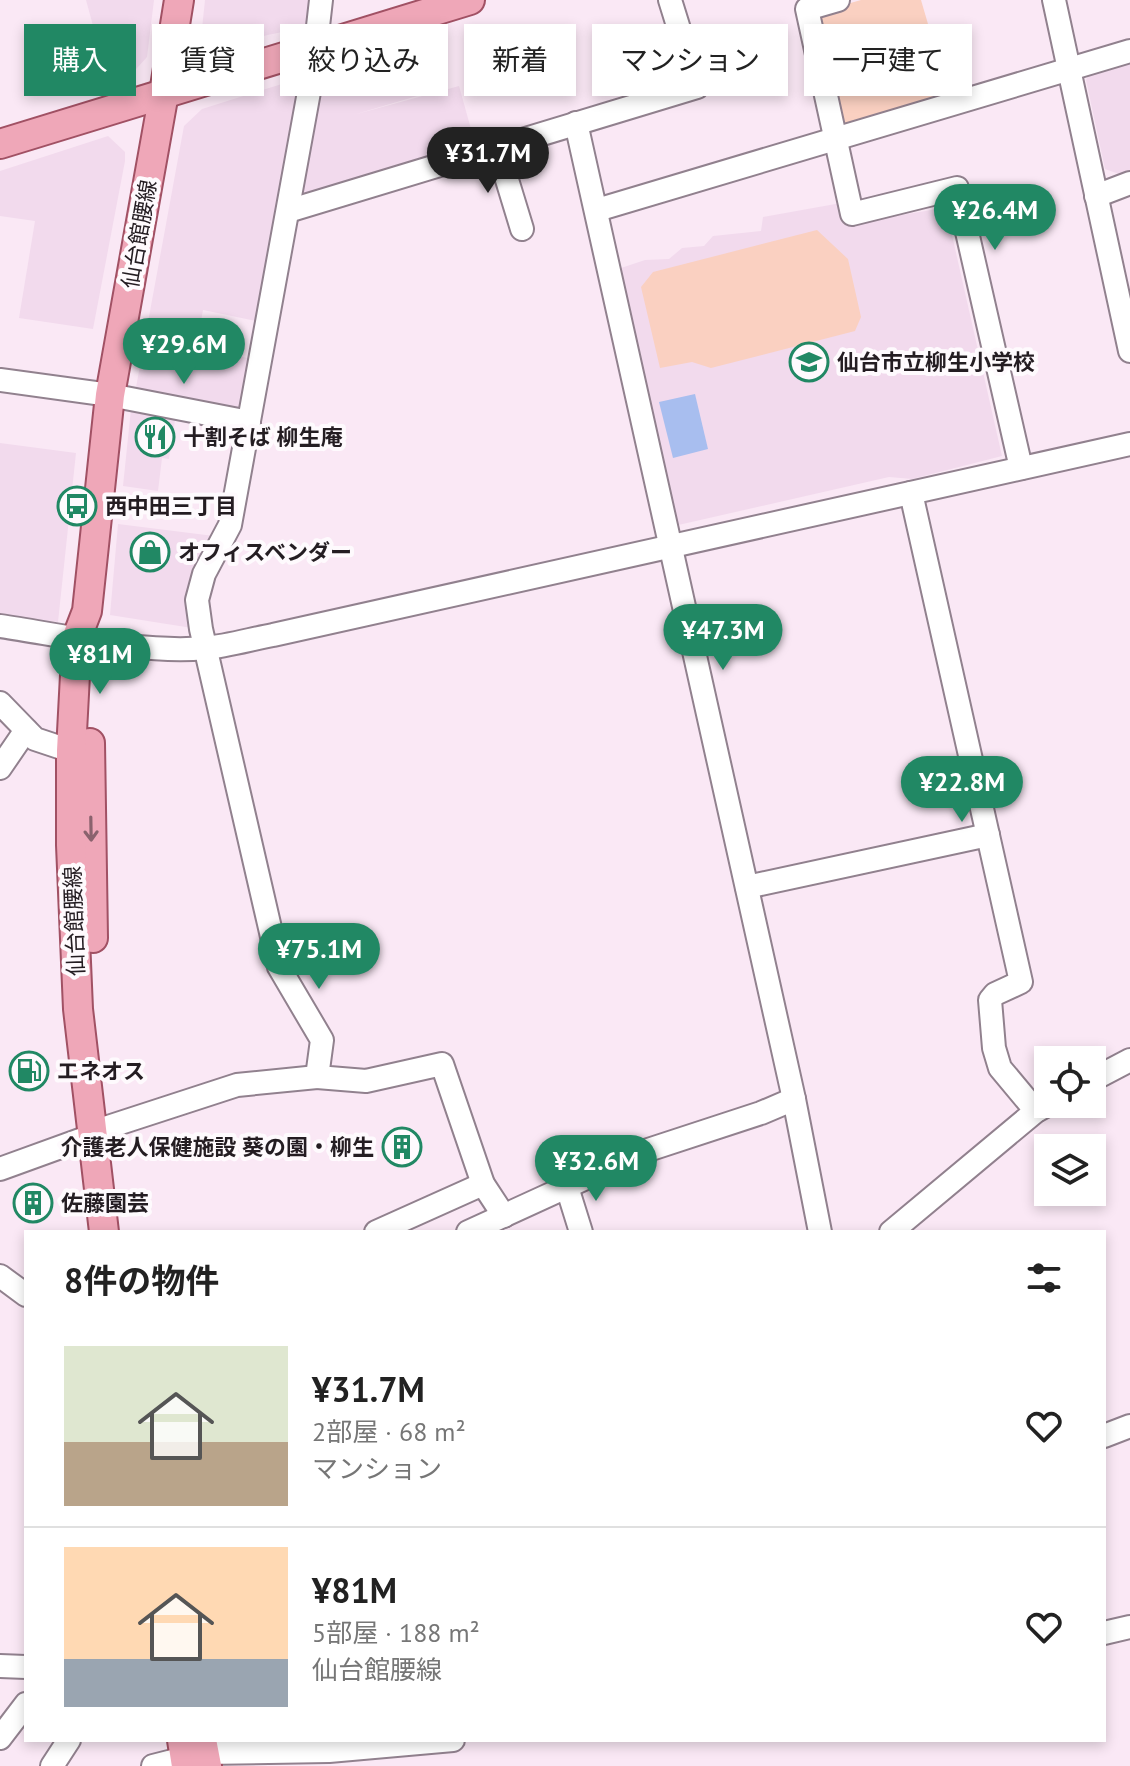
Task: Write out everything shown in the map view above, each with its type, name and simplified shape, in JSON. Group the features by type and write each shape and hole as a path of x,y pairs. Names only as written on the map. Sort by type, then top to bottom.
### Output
{"main road":[{"name":"仙台館腰線","path":"175,24 179,0"},
{"path":"391,24 470,0"},
{"path":"0,144 154,96"},
{"name":"仙台館腰線","path":"122,1230 100,1131 75,945 71,751 110,395 163,96"},
{"name":"仙台館腰線","path":"86,629 94,986 104,1230"}],"street":[{"path":"318,24 321,0"},
{"path":"288,211 697,87 670,0"},
{"path":"838,0 807,9 852,214 957,188 1021,468"},
{"path":"1054,0 1130,351"},
{"path":"597,210 1130,51"},
{"path":"308,96 230,525 204,574 197,600 205,648 279,967 322,1040 317,1077"},
{"path":"576,123 794,1099 820,1230"},
{"path":"497,147 522,229"},
{"path":"1096,196 1130,183"},
{"path":"0,380 110,395 249,422"},
{"path":"0,626 86,629 167,648 205,648 1130,444"},
{"path":"911,493 1021,982 995,994 990,1000 994,1048 1000,1068 1034,1100"},
{"path":"0,703 35,739 71,751"},
{"path":"0,768 26,730"},
{"path":"747,887 988,835"},
{"path":"1106,1073 1130,1060"},
{"path":"0,1169 100,1131 237,1085 317,1077 366,1081 442,1064 483,1184 504,1216"},
{"path":"472,1230 645,1151 794,1099"},
{"path":"893,1230 1034,1115"},
{"path":"380,1230 483,1184"},
{"path":"567,1187 580,1230"},
{"path":"0,1276 24,1294"},
{"path":"1106,1435 1130,1426"},
{"path":"1106,1633 1130,1627"},
{"path":"0,1666 24,1667"},
{"path":"0,1738 24,1707"},
{"path":"52,1766 68,1742"},
{"path":"153,1766 194,1753 406,1742"}],"shaded area":[{"path":"86,0 154,0 147,57 136,69 136,24 93,24"},
{"path":"205,0 313,0 310,24 280,24 280,32 264,36 264,24 202,24"},
{"path":"861,0 921,0 928,24 816,24 819,12"},
{"path":"1130,57 1130,170 1119,174 1105,169 1086,80 1093,67"},
{"path":"280,85 280,96 301,96 261,322 203,310 196,348 253,359 243,410 135,393 184,126 202,109 243,96 264,96 264,90"},
{"path":"459,86 476,147 301,199 296,196 317,96 417,96 353,115 422,96 448,96 448,89"},
{"path":"831,96 949,96 847,127 836,121"},
{"path":"108,136 125,152 125,161 93,329 19,318 35,221 0,216 0,171"},
{"name":"仙台市立柳生小学校","path":"841,203 848,224 937,209 947,213 1002,456 912,479 889,477 674,526 618,269 645,260 669,259 682,248 704,246 713,236 761,231 763,217"},
{"path":"817,230 848,259 861,317 855,331 711,368 692,362 660,368 641,287 653,272"},
{"path":"131,409 176,414 169,459 162,458 158,491 123,486"},
{"path":"0,443 76,453 58,622 0,617"},
{"path":"118,524 214,536 192,628 110,615"}],"water":[{"path":"695,394 708,449 673,458 659,402"}],"place":[{"name":"仙台市立柳生小学校","path":"809,362"},
{"name":"十割そば 柳生庵","path":"155,437"},
{"name":"西中田三丁目","path":"77,506"},
{"name":"オフィスベンダー","path":"150,552"},
{"name":"エネオス","path":"29,1071"},
{"name":"介護老人保健施設 葵の園・柳生","path":"402,1147"},
{"name":"佐藤園芸","path":"33,1203"}]}
